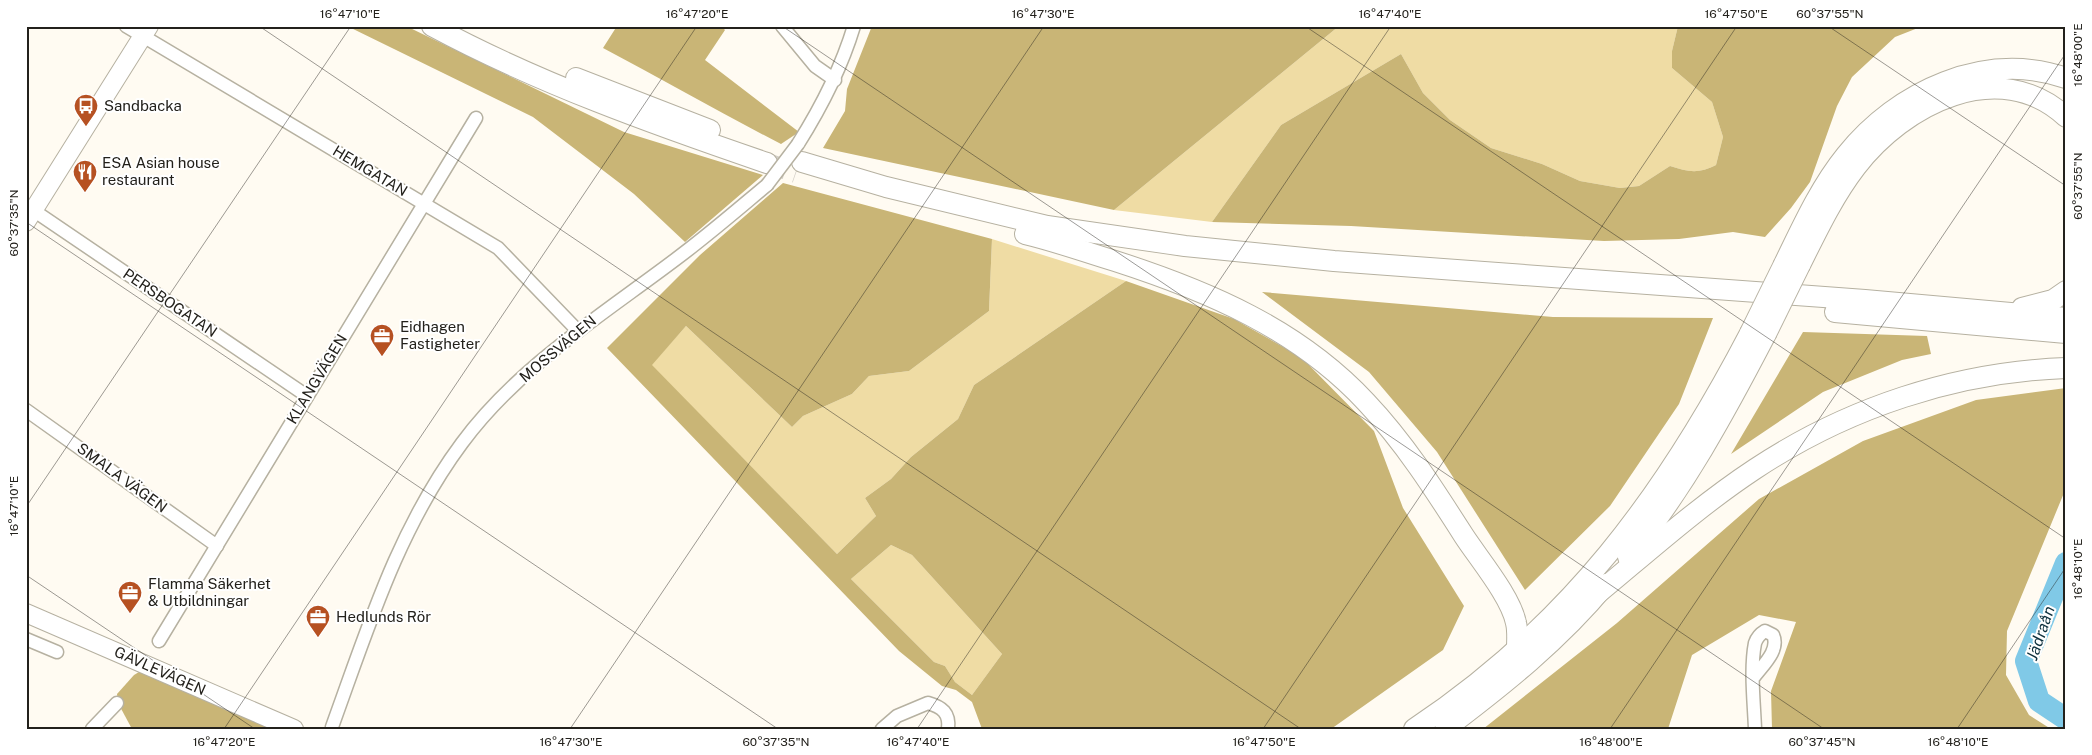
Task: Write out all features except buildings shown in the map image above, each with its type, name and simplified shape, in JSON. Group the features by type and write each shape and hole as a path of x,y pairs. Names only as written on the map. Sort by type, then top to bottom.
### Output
{"highway":[{"path":"432,26 490,55 602,103 770,158 561,72 457,26"},
{"path":"1792,265 1811,209 1845,155 1867,130 1891,110 1923,90 1952,79 1980,72 2026,69 2066,78"},
{"path":"1444,729 1498,689 1539,652 1597,594 1645,536 1678,488 1717,425 1792,265 1858,165 1896,127 1929,106 1958,93 1982,88 2002,88 2021,91 2040,99 2066,117"},
{"path":"798,159 879,197 1045,238 1150,272 1203,292 1245,311 1285,334 1340,378 1365,401 1410,456 1504,595 1516,623 1517,649"},
{"path":"798,159 886,187 1048,226 1185,246 1334,261 1998,311 2066,318"},
{"path":"1045,238 1186,259 1332,273 1862,314 2066,333"},
{"path":"1998,311 2030,307 2053,300 2066,290"},
{"path":"1414,729 1467,691 1549,621 1625,535 1665,480 1758,334"},
{"path":"1597,594 1719,495 1801,441 1843,419 1941,386 2018,372 2066,368"}],"main road":[{"path":"30,216 146,31"},
{"name":"GÄVLEVÄGEN","path":"26,612 294,729"}],"street":[{"name":"HEMGATAN","path":"126,26 146,31 498,248 578,331"},
{"path":"782,26 815,66 835,80"},
{"name":"MOSSVÄGEN","path":"332,727 384,582 408,528 441,472 463,441 514,386 578,331 678,258 798,159 835,80 854,26"},
{"name":"KLANGVÄGEN","path":"160,641 476,118"},
{"name":"PERSBOGATAN","path":"30,216 307,396"},
{"name":"SMALA VÄGEN","path":"26,410 217,546"},
{"path":"26,639 57,652"},
{"path":"1754,677 1755,729"},
{"path":"92,729 116,703"},
{"path":"882,729 897,716 928,703 938,706 945,712 949,719 948,729"}],"shaded area":[{"path":"347,26 406,26 624,132 763,175 685,242 634,194 533,117"},
{"path":"617,26 721,26 725,30 705,60 799,132 781,144 603,48"},
{"path":"872,26 1339,26 1114,210 823,148 845,111 847,89"},
{"path":"1339,26 1678,26 1672,51 1672,68 1712,102 1723,137 1716,165 1699,171 1682,170 1670,166 1639,186 1620,188 1580,181 1542,164 1491,148 1450,120 1423,93 1401,54 1281,125 1212,222 1114,210"},
{"path":"1678,26 1923,26 1895,37 1852,77 1837,106 1810,182 1791,208 1765,237 1733,232 1679,239 1604,241 1351,226 1212,222 1281,125 1401,54 1423,93 1450,120 1491,148 1542,164 1580,181 1620,188 1639,186 1670,166 1693,171 1710,168 1716,165 1723,137 1712,102 1672,68 1672,51"},
{"path":"783,183 992,239 989,311 909,371 869,376 852,394 803,416 792,427 686,326 652,365 837,554 876,516 865,498 891,479 911,457 958,419 974,385 1126,281 1234,319 1301,357 1374,431 1403,508 1464,606 1443,650 1331,729 982,729 972,702 956,690 942,686 899,651 607,348 700,255","holes":["891,545 912,555 1002,654 972,695 955,682 945,666 934,662 851,579"]},
{"path":"992,239 1126,281 974,385 958,419 911,457 891,479 865,498 876,516 837,554 651,365 686,326 792,427 803,416 852,394 869,376 909,371 989,311"},
{"path":"1262,292 1553,317 1713,318 1679,404 1610,506 1525,590 1437,452 1369,372"},
{"path":"1803,332 1927,336 1931,354 1902,360 1823,392 1731,454"},
{"path":"2066,388 2066,488 2007,631 2006,675 2029,715 2051,729 1772,729 1771,691 1796,622 1759,615 1692,655 1668,729 1483,729 1617,623 1759,499 1863,441 1976,400"},
{"path":"891,545 912,555 1002,654 972,695 955,682 945,666 934,662 851,579"},
{"path":"149,666 294,729 132,729 118,703 117,694 134,675"}],"waterway":[{"name":"Jädraån","path":"2066,563 2026,661 2039,701 2066,719"}],"tunnel":[{"path":"767,163 796,173"}],"place":[{"name":"Sandbacka","path":"86,127"},
{"name":"ESA Asian house restaurant","path":"85,193"},
{"name":"Eidhagen Fastigheter","path":"382,357"},
{"name":"Flamma Säkerhet & Utbildningar","path":"130,614"},
{"name":"Hedlunds Rör","path":"318,638"}]}
